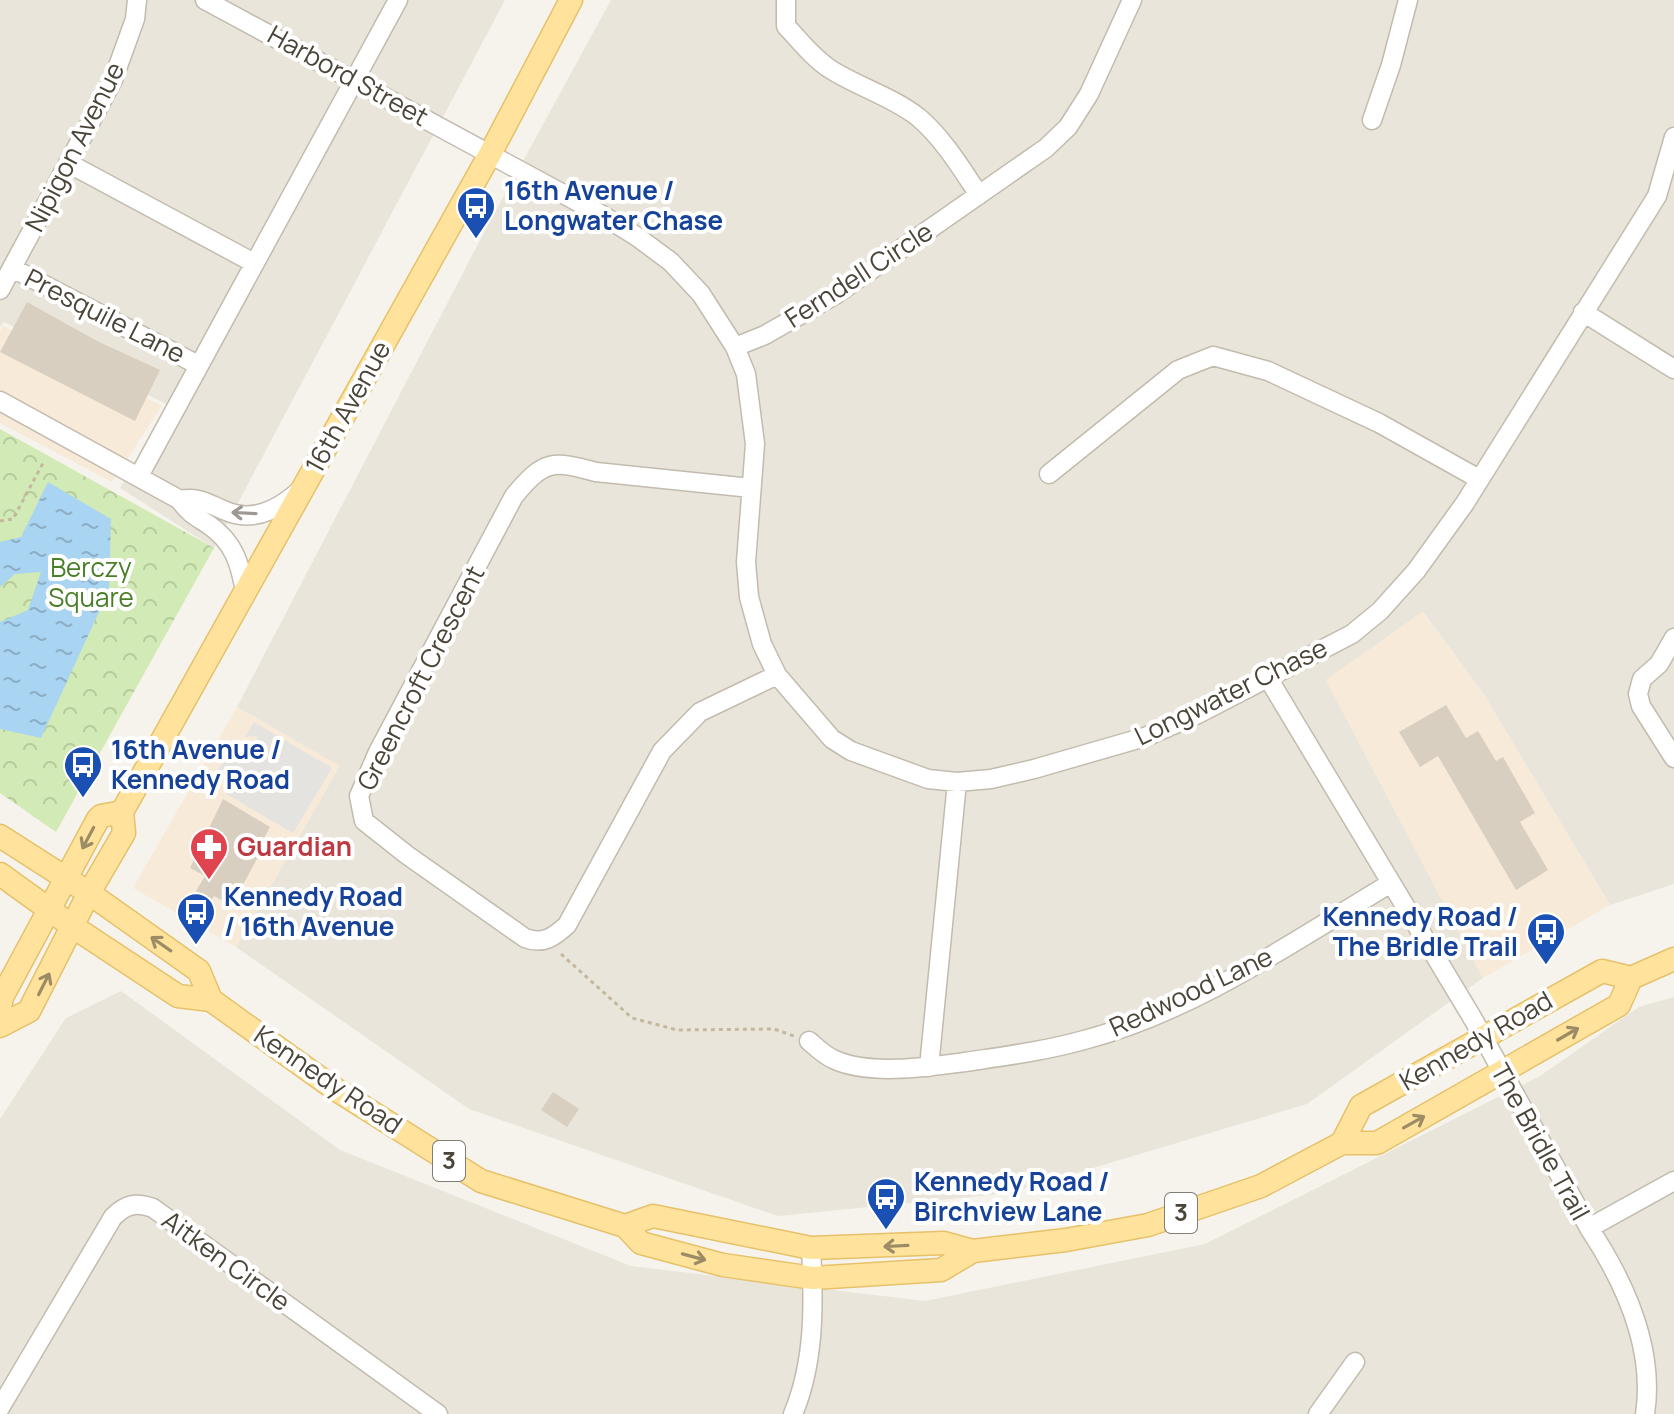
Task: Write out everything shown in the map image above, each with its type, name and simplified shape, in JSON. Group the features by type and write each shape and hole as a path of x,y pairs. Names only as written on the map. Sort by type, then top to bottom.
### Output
{"main road":[{"name":"16th Avenue","path":"0,1026 29,1011 89,893 124,833 122,812 490,154 571,0"},
{"name":"16th Avenue","path":"0,1009 2,997 99,818 122,812"},
{"name":"Kennedy Road","path":"0,836 89,893 199,971 211,1000"},
{"name":"Kennedy Road","path":"0,874 178,996 211,1000 335,1089 481,1181 625,1226 641,1243 723,1265 813,1278 941,1270 973,1251"},
{"name":"Kennedy Road","path":"1342,1143 1361,1106 1602,971 1631,978 1674,959"},
{"name":"Kennedy Road","path":"625,1226 653,1216 811,1248 944,1243 973,1251 1066,1240 1148,1225 1261,1186 1342,1143 1377,1143 1619,1005 1631,978"}],"street":[{"name":"Nipigon Avenue","path":"0,290 113,80 135,19 137,0"},
{"name":"Harbord Street","path":"205,0 490,154"},
{"path":"139,476 398,0"},
{"path":"786,0 786,26 812,54 828,68 891,99 918,118 948,150 979,195"},
{"name":"Ferndell Circle","path":"735,347 765,335 835,295 1046,148 1068,127 1089,94 1132,0"},
{"path":"1372,120 1408,0"},
{"name":"Longwater Chase","path":"490,154 636,236 671,262 701,294 735,347 746,374 755,444 746,562 749,597 762,644 777,675 832,739 851,751 928,779 957,782 991,779 1034,769 1145,737 1198,714 1352,634 1380,611 1434,546 1479,479 1657,196 1674,137"},
{"path":"68,163 254,263"},
{"name":"Presquile Lane","path":"12,268 198,365"},
{"path":"1583,312 1674,369"},
{"path":"1049,474 1178,370 1213,356 1268,371 1379,423 1479,479"},
{"path":"0,401 180,500 189,513 212,527 228,542 239,561 245,591"},
{"name":"Greencroft Crescent","path":"547,939 536,942 525,938 371,829 364,821 359,796 363,784 514,496 540,468 571,466 596,472 751,488"},
{"path":"180,500 194,497 236,515 261,514 287,501 303,487"},
{"path":"1674,638 1659,664 1642,679 1638,694 1641,706 1674,758"},
{"path":"547,939 567,925 662,751 700,712 777,675"},
{"name":"The Bridle Trail","path":"1268,678 1483,1038 1589,1228 1609,1258 1635,1322 1647,1378 1645,1414"},
{"path":"929,1067 957,782"},
{"name":"Redwood Lane","path":"809,1041 833,1059 898,1070 1014,1055 1085,1040 1150,1018 1277,951 1391,883"},
{"path":"1589,1228 1674,1181"},
{"name":"Aitken Circle","path":"0,1412 113,1217 125,1205 142,1204 153,1208 438,1414"},
{"path":"793,1414 803,1391 814,1303 811,1248"},
{"path":"1318,1414 1355,1362"}],"path":[{"path":"0,521 13,519 43,463"},
{"path":"547,939 632,1018 677,1030 774,1029 809,1041"}],"shaded area":[{"path":"0,0 505,0 214,548 120,488 168,405 4,322 0,327"},
{"path":"611,0 1674,0 1674,884 1610,905 1483,693 1423,612 1326,680 1483,978 1307,1104 1009,1193 778,1216 469,1109 236,947 339,766 237,707 488,225"},
{"path":"3,326 162,406 112,482 0,423 0,331"},
{"path":"1422,612 1483,693 1610,905 1483,978 1326,680"},
{"path":"237,707 340,766 236,947 133,888"},
{"path":"254,722 332,768 293,833 226,794 231,785 215,775 233,745 251,755 257,744 257,736 245,737"},
{"path":"121,991 340,1150 631,1266 925,1301 1205,1244 1540,1076 1639,1007 1674,997 1674,1414 0,1414 0,1119 66,1018"}],"green space":[{"name":"Berczy Square","path":"0,429 214,548 56,832 0,793"}],"water":[{"path":"48,482 111,519 109,590 41,738 0,729 0,622 28,610 41,572 15,574 0,587 0,542 21,537"}],"building":[{"path":"27,302 99,342 160,370 135,421 0,352"},
{"path":"1446,705 1466,738 1478,731 1496,761 1503,757 1535,813 1520,822 1548,870 1516,890 1438,756 1420,767 1399,732"},
{"path":"223,799 270,827 263,840 266,842 238,894 235,892 229,904 196,891 205,876 190,868"},
{"path":"553,1092 579,1109 567,1127 541,1110"}],"place":[{"name":"16th Avenue / Longwater Chase","path":"476,240"},
{"name":"16th Avenue / Kennedy Road","path":"83,799"},
{"name":"Guardian","path":"209,881"},
{"name":"Kennedy Road / 16th Avenue","path":"196,946"},
{"name":"Kennedy Road / The Bridle Trail","path":"1546,966"},
{"name":"Kennedy Road / Birchview Lane","path":"886,1231"}]}
